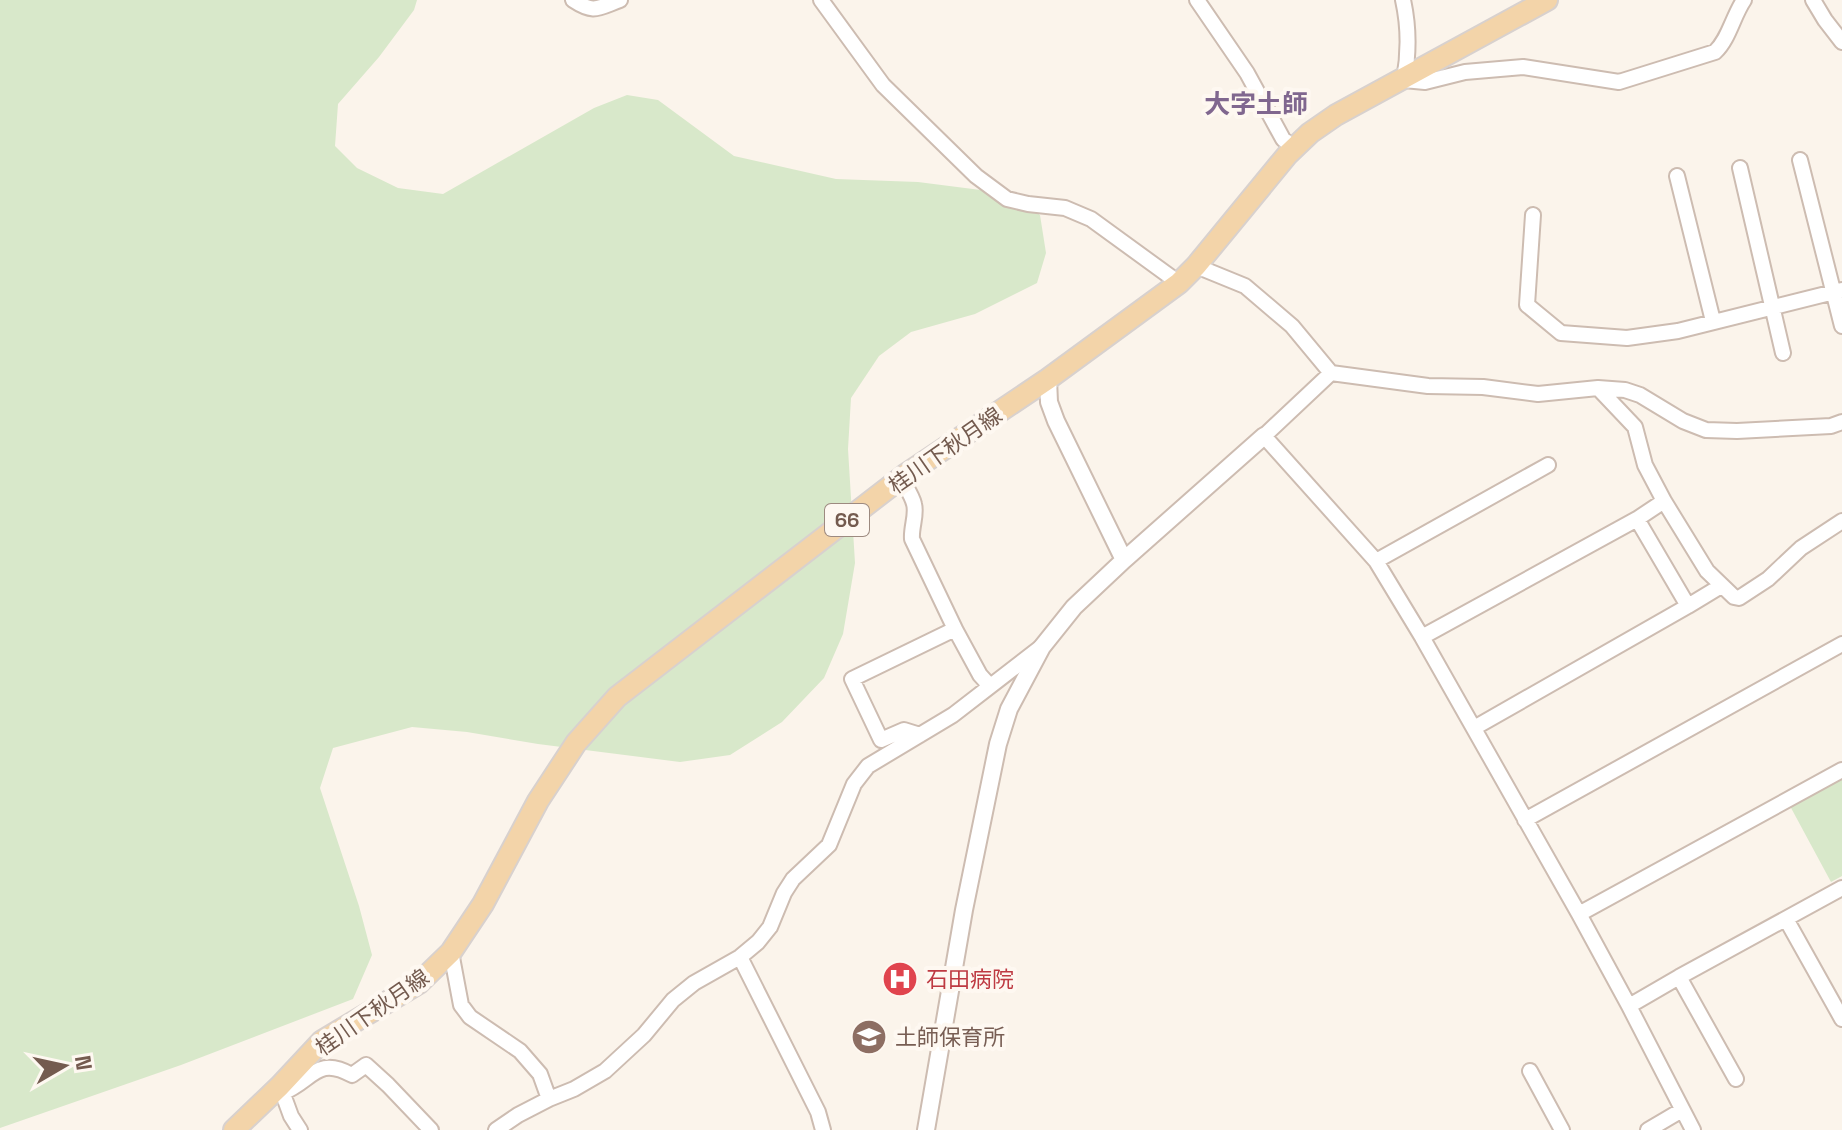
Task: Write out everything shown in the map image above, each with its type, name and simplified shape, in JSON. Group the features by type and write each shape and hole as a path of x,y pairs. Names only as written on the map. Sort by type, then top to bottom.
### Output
{"main road":[{"name":"桂川下秋月線","path":"234,1130 281,1089 322,1041 419,983 451,952 483,904 538,801 576,743 617,697 901,478 1048,379 1179,283 1310,133 1336,115 1547,0"}],"street":[{"path":"573,0 593,9 620,0"},
{"path":"821,0 883,85 976,176 1007,199 1065,208 1091,219 1179,283"},
{"path":"1197,0 1247,73 1283,139 1294,148"},
{"path":"1403,0 1408,37 1404,80 1425,82 1465,72 1523,67 1619,82 1715,52 1744,0"},
{"path":"1813,0 1842,42"},
{"path":"1800,160 1838,291 1842,326"},
{"path":"1740,168 1783,353"},
{"path":"1677,176 1713,321"},
{"path":"1533,215 1527,305 1561,333 1627,338 1678,331 1838,291"},
{"path":"1196,266 1245,286 1292,326 1331,373 1428,386 1483,387 1538,394 1598,388 1625,390 1706,430 1831,426 1842,422"},
{"path":"926,1130 964,910 998,744 1009,709 1042,647 1074,607 1331,373"},
{"path":"1048,379 1049,402 1056,421 1124,560"},
{"path":"1598,388 1635,427 1645,465 1664,501 1707,571 1734,597 1739,598 1768,579 1801,548 1842,521"},
{"path":"1264,436 1376,561 1579,914 1693,1130"},
{"path":"1376,561 1548,465"},
{"path":"901,478 914,503 912,539 955,629 980,675 990,686"},
{"path":"1422,637 1637,519 1664,501"},
{"path":"1637,519 1688,606"},
{"path":"1474,728 1721,586"},
{"path":"920,735 904,730 881,740 852,679 955,629"},
{"path":"1525,820 1842,644"},
{"path":"496,1130 518,1115 605,1071 644,1035 673,1000 758,942 770,927 793,879 829,845 854,784 868,766 953,715 1042,647"},
{"path":"1579,914 1842,770"},
{"path":"1629,1006 1842,888"},
{"path":"1786,919 1842,1019"},
{"path":"451,952 461,1005 470,1017 520,1051 540,1074 549,1099"},
{"path":"740,957 818,1112 823,1130"},
{"path":"1679,977 1736,1079"},
{"path":"300,1130 281,1089 299,1085 316,1071 327,1067 338,1068 352,1075 366,1065 431,1130"},
{"path":"1530,1071 1562,1130"},
{"path":"1648,1130 1682,1110"}],"green space":[{"path":"0,0 417,0 414,10 379,57 338,104 335,146 357,168 398,188 443,194 594,108 627,95 658,100 734,156 836,179 918,182 1012,194 1040,215 1046,253 1037,283 975,314 911,332 879,356 851,398 848,449 855,563 843,634 824,678 782,722 730,755 680,762 412,727 333,748 320,788 372,955 353,999 181,1065 0,1128"},
{"path":"1842,778 1842,876 1831,882 1790,806"}],"place":[{"name":"石田病院","path":"900,979"},
{"name":"土師保育所","path":"869,1037"}],"district":[{"name":"大字土師","path":"1256,104"}]}
